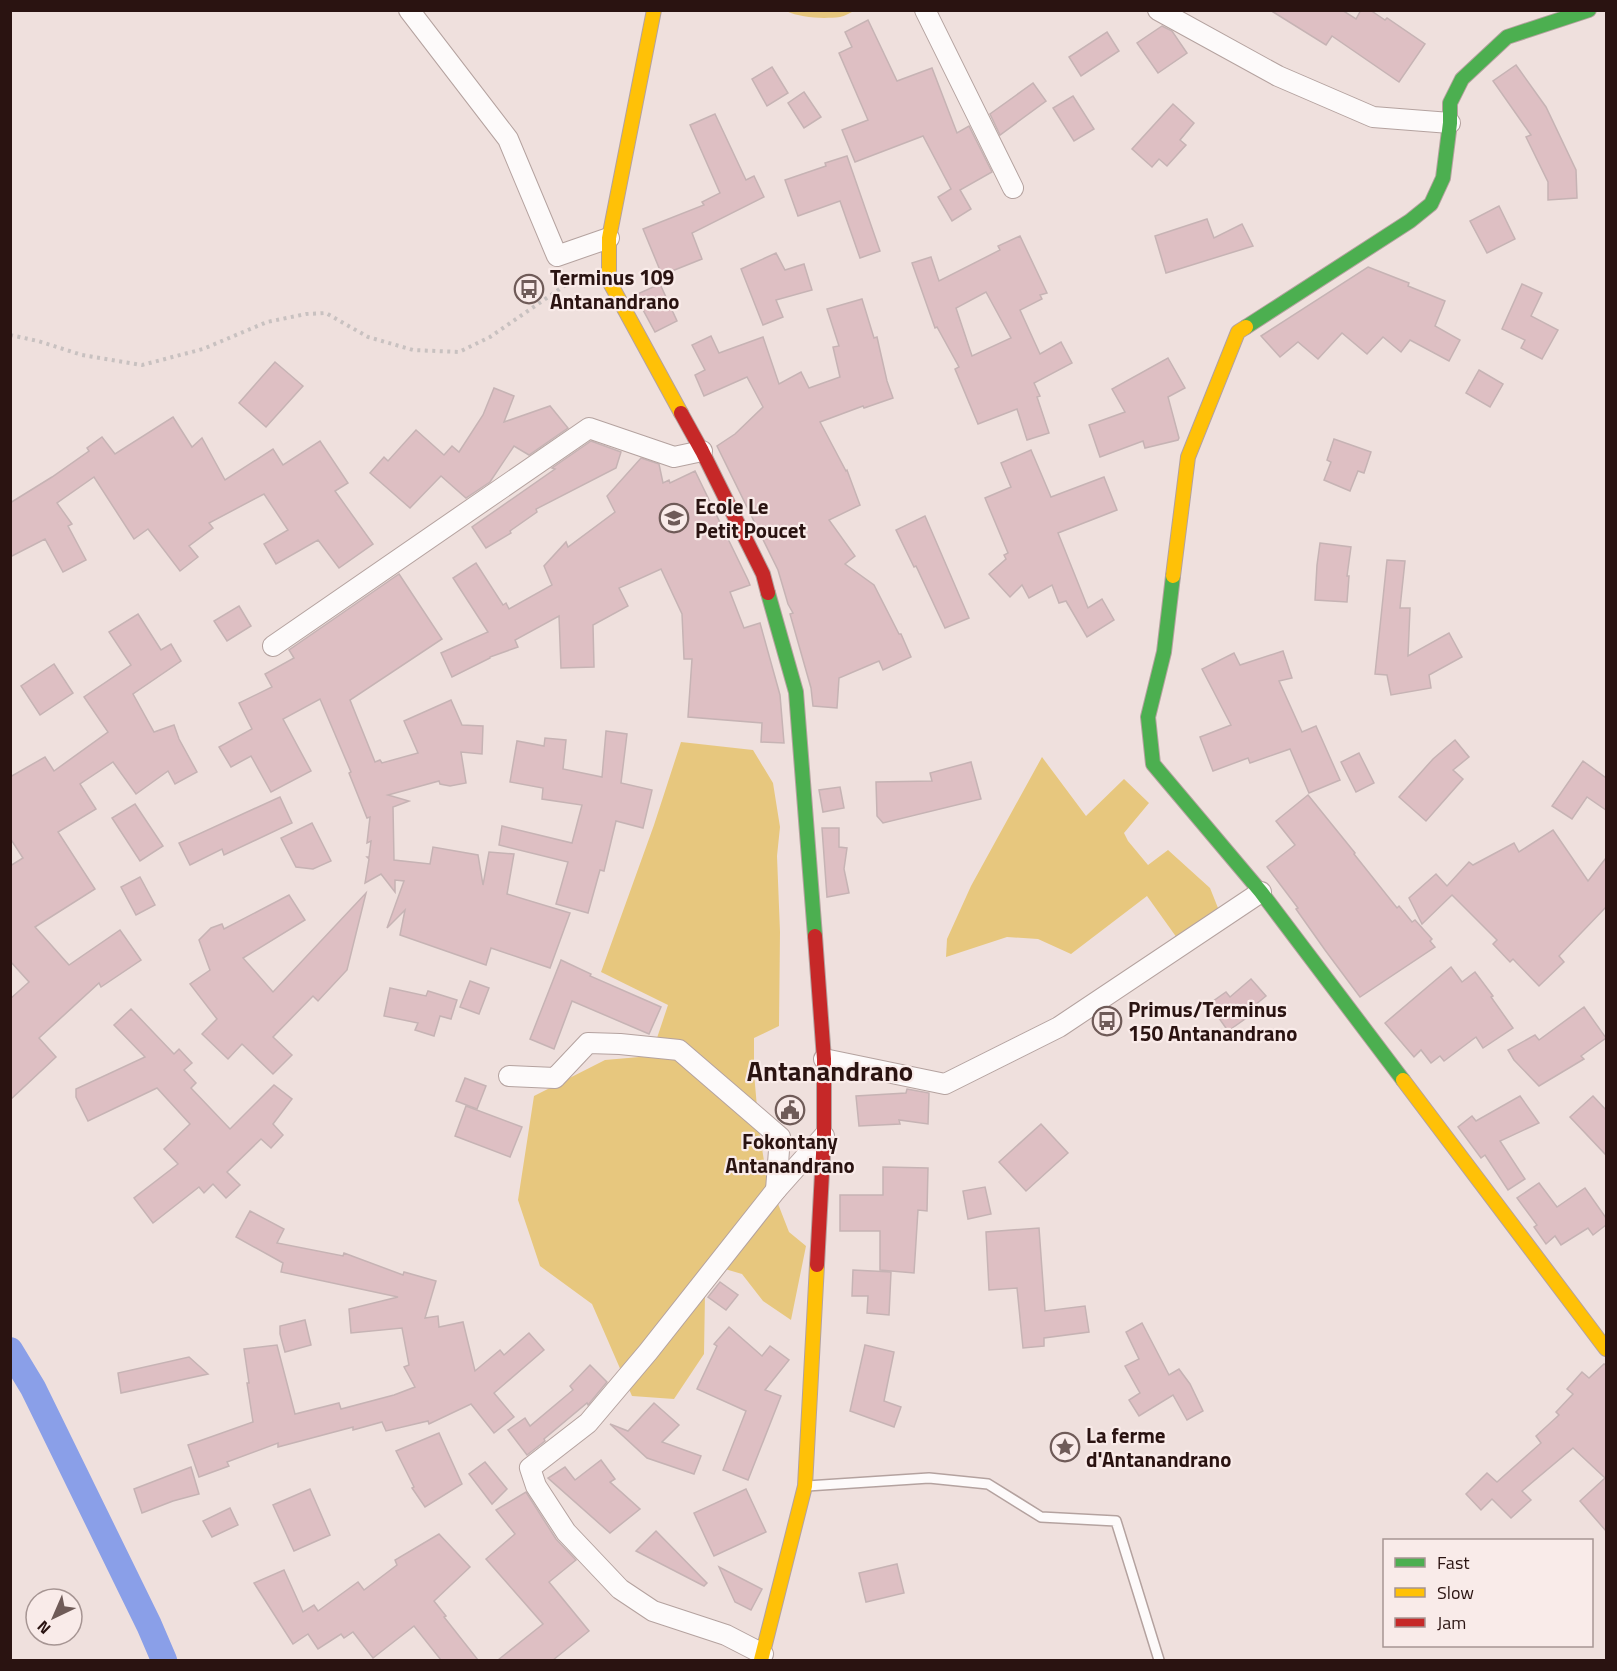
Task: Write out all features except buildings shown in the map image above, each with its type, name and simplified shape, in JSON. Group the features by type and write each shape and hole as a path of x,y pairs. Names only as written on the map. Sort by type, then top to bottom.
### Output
{"street":[{"path":"409,10 508,140 557,256 609,238"},
{"path":"654,10 609,238 609,281 702,451 763,574 796,692 824,1059 824,1136 805,1486 762,1657 726,1635 653,1611 620,1589 566,1532 536,1486 530,1468 588,1423 648,1352 776,1190 824,1136"},
{"path":"925,10 1013,188"},
{"path":"1158,10 1278,76 1373,117 1450,123"},
{"path":"1589,10 1507,38 1462,79 1450,103 1450,123 1443,178 1431,204 1410,221 1238,332 1188,457 1164,652 1148,717 1153,764 1261,892 1606,1349"},
{"path":"1528,14 1544,24"},
{"path":"273,646 589,428 674,457 702,451"},
{"path":"824,1059 945,1084 1059,1028 1261,892"},
{"path":"509,1076 555,1078 588,1043 679,1050 780,1137 776,1190"}],"lane":[{"path":"805,1486 929,1478 988,1484 1041,1517 1116,1521 1159,1660"}],"path":[{"path":"10,335 82,355 142,365 202,350 267,321 326,313 368,337 402,347 413,350 459,352 490,337 570,282 609,281"}],"shaded area":[{"path":"786,11 854,11 840,17 826,18 805,17"},
{"path":"681,742 753,750 773,783 780,827 777,856 780,932 779,1026 754,1038 754,1073 759,1130 766,1173 789,1232 806,1246 791,1320 763,1301 742,1274 725,1269 705,1294 704,1354 674,1399 632,1396 592,1304 540,1266 518,1200 534,1096 605,1060 651,1056 668,1005 601,972"},
{"path":"1042,757 1086,816 1124,779 1149,803 1124,833 1128,841 1148,865 1168,850 1210,888 1222,918 1182,945 1147,896 1071,954 1038,939 1007,937 946,957 947,939 971,886"}],"waterway":[{"path":"10,1350 33,1388 164,1660"}],"traffic: fast":[{"path":"1246,327 1410,221 1431,204 1443,178 1450,123 1450,103 1462,79 1507,37 1589,10"},
{"path":"1173,576 1164,652 1148,717 1153,764 1261,892 1403,1080"},
{"path":"768,593 796,692 815,936"}],"traffic: slow":[{"path":"654,10 609,238 609,281 681,413"},
{"path":"1173,576 1188,457 1238,332 1246,327"},
{"path":"1403,1080 1606,1349"},
{"path":"761,1660 805,1486 817,1265"}],"traffic: jam":[{"path":"681,413 763,574 768,593"},
{"path":"815,936 824,1059 824,1136 817,1265"}],"place":[{"name":"Terminus 109 Antanandrano","path":"529,289"},
{"name":"Ecole Le Petit Poucet","path":"674,518"},
{"name":"Primus/Terminus 150 Antanandrano","path":"1107,1021"},
{"name":"Fokontany Antanandrano","path":"790,1110"},
{"name":"La ferme d'Antanandrano","path":"1065,1447"}],"district":[{"name":"Antanandrano","path":"830,1070"}]}
